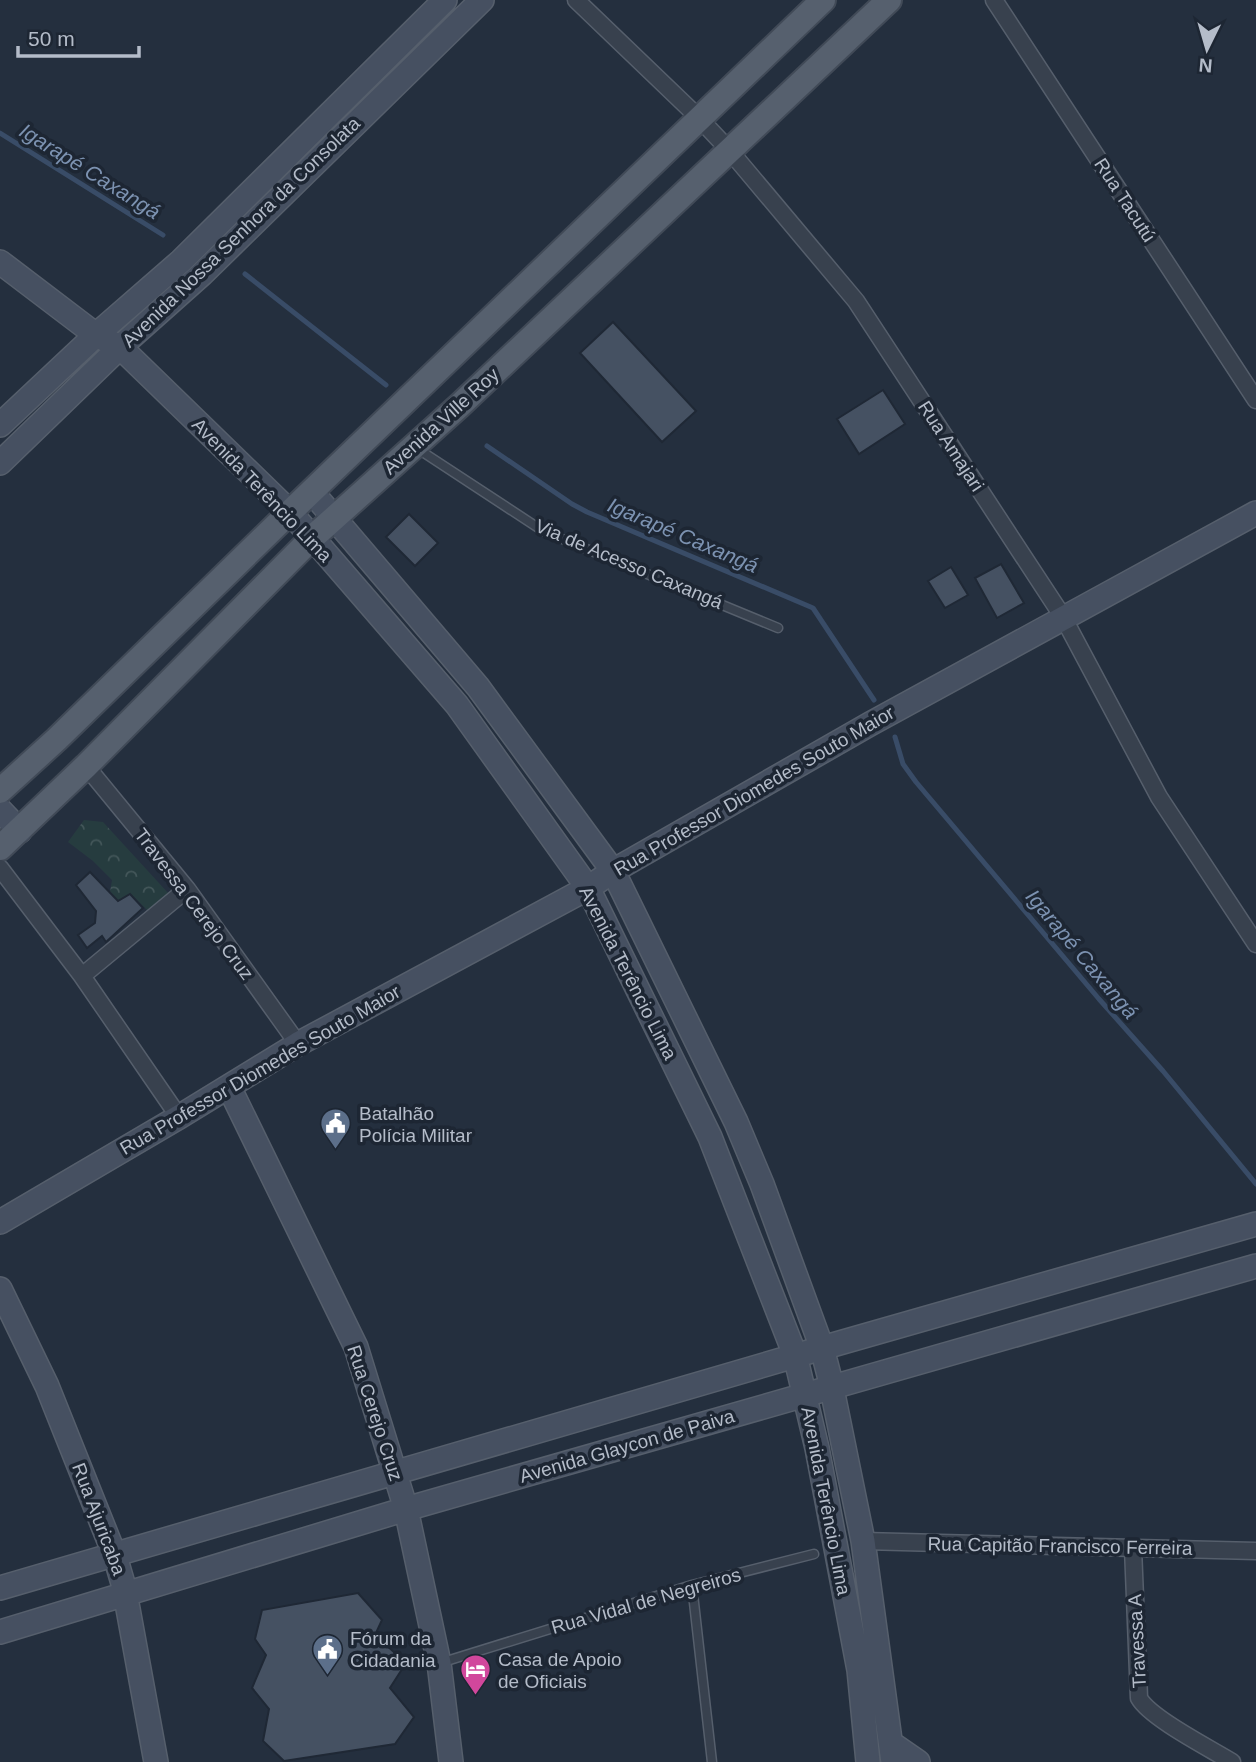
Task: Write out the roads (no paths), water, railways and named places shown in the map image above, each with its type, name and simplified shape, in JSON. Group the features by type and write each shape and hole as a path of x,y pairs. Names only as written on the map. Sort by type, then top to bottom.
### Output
{"main road":[{"name":"Avenida Nossa Senhora da Consolata","path":"0,425 96,335 181,261 445,0"},
{"name":"Avenida Nossa Senhora da Consolata","path":"0,463 120,347 202,274 482,0"},
{"name":"Avenida Ville Roy","path":"0,791 430,379 698,117 823,0"},
{"name":"Avenida Ville Roy","path":"0,848 86,766 312,538 459,406 890,0"},
{"name":"Avenida Terêncio Lima","path":"0,262 96,335 120,347 290,512 457,705 588,888 709,1137 795,1356 893,1753"},
{"name":"Avenida Terêncio Lima","path":"312,492 478,687 613,871 736,1122 762,1184 821,1348 832,1387 863,1541 871,1669 868,1762"},
{"name":"Rua Professor Diomedes Souto Maior","path":"0,1222 298,1044 588,888 613,871 870,724 1256,513"},
{"path":"0,810 20,831"},
{"name":"Rua Cerejo Cruz","path":"229,1087 356,1347 405,1509 439,1663 451,1762"},
{"path":"733,1194 762,1184"},
{"name":"Avenida Glaycon de Paiva","path":"0,1588 1255,1224"},
{"name":"Avenida Glaycon de Paiva","path":"0,1632 405,1509 1256,1266"},
{"name":"Rua Ajuricaba","path":"0,1289 47,1386 115,1556 125,1593 156,1762"},
{"path":"893,1753 918,1762"}],"street":[{"name":"Rua Amajari","path":"576,0 730,151 856,301 1063,618 1159,797 1256,944"},
{"name":"Rua Tacutú","path":"994,0 1256,400"},
{"name":"Travessa Cerejo Cruz","path":"86,766 187,889 298,1044"},
{"path":"0,867 82,976 179,1117"},
{"path":"82,976 187,889"},
{"name":"Rua Capitão Francisco Ferreira","path":"863,1541 1256,1551"},
{"name":"Travessa A","path":"1133,1548 1139,1698 1165,1721 1232,1762"}],"lane":[{"name":"Via de Acesso Caxangá","path":"416,442 543,531 778,628"},
{"name":"Rua Vidal de Negreiros","path":"439,1663 692,1585 814,1554"},
{"path":"692,1585 712,1762"}],"waterway":[{"name":"Igarapé Caxangá","path":"0,133 163,235"},
{"name":"Igarapé Caxangá","path":"245,274 386,385"},
{"name":"Igarapé Caxangá","path":"487,446 587,512 813,608 874,700"},
{"name":"Igarapé Caxangá","path":"895,737 903,764 916,782 1256,1184"}],"place":[{"name":"Batalhão Polícia Militar","path":"336,1151"},
{"name":"Fórum da Cidadania","path":"327,1676"},
{"name":"Casa de Apoio de Oficiais","path":"475,1697"}]}
